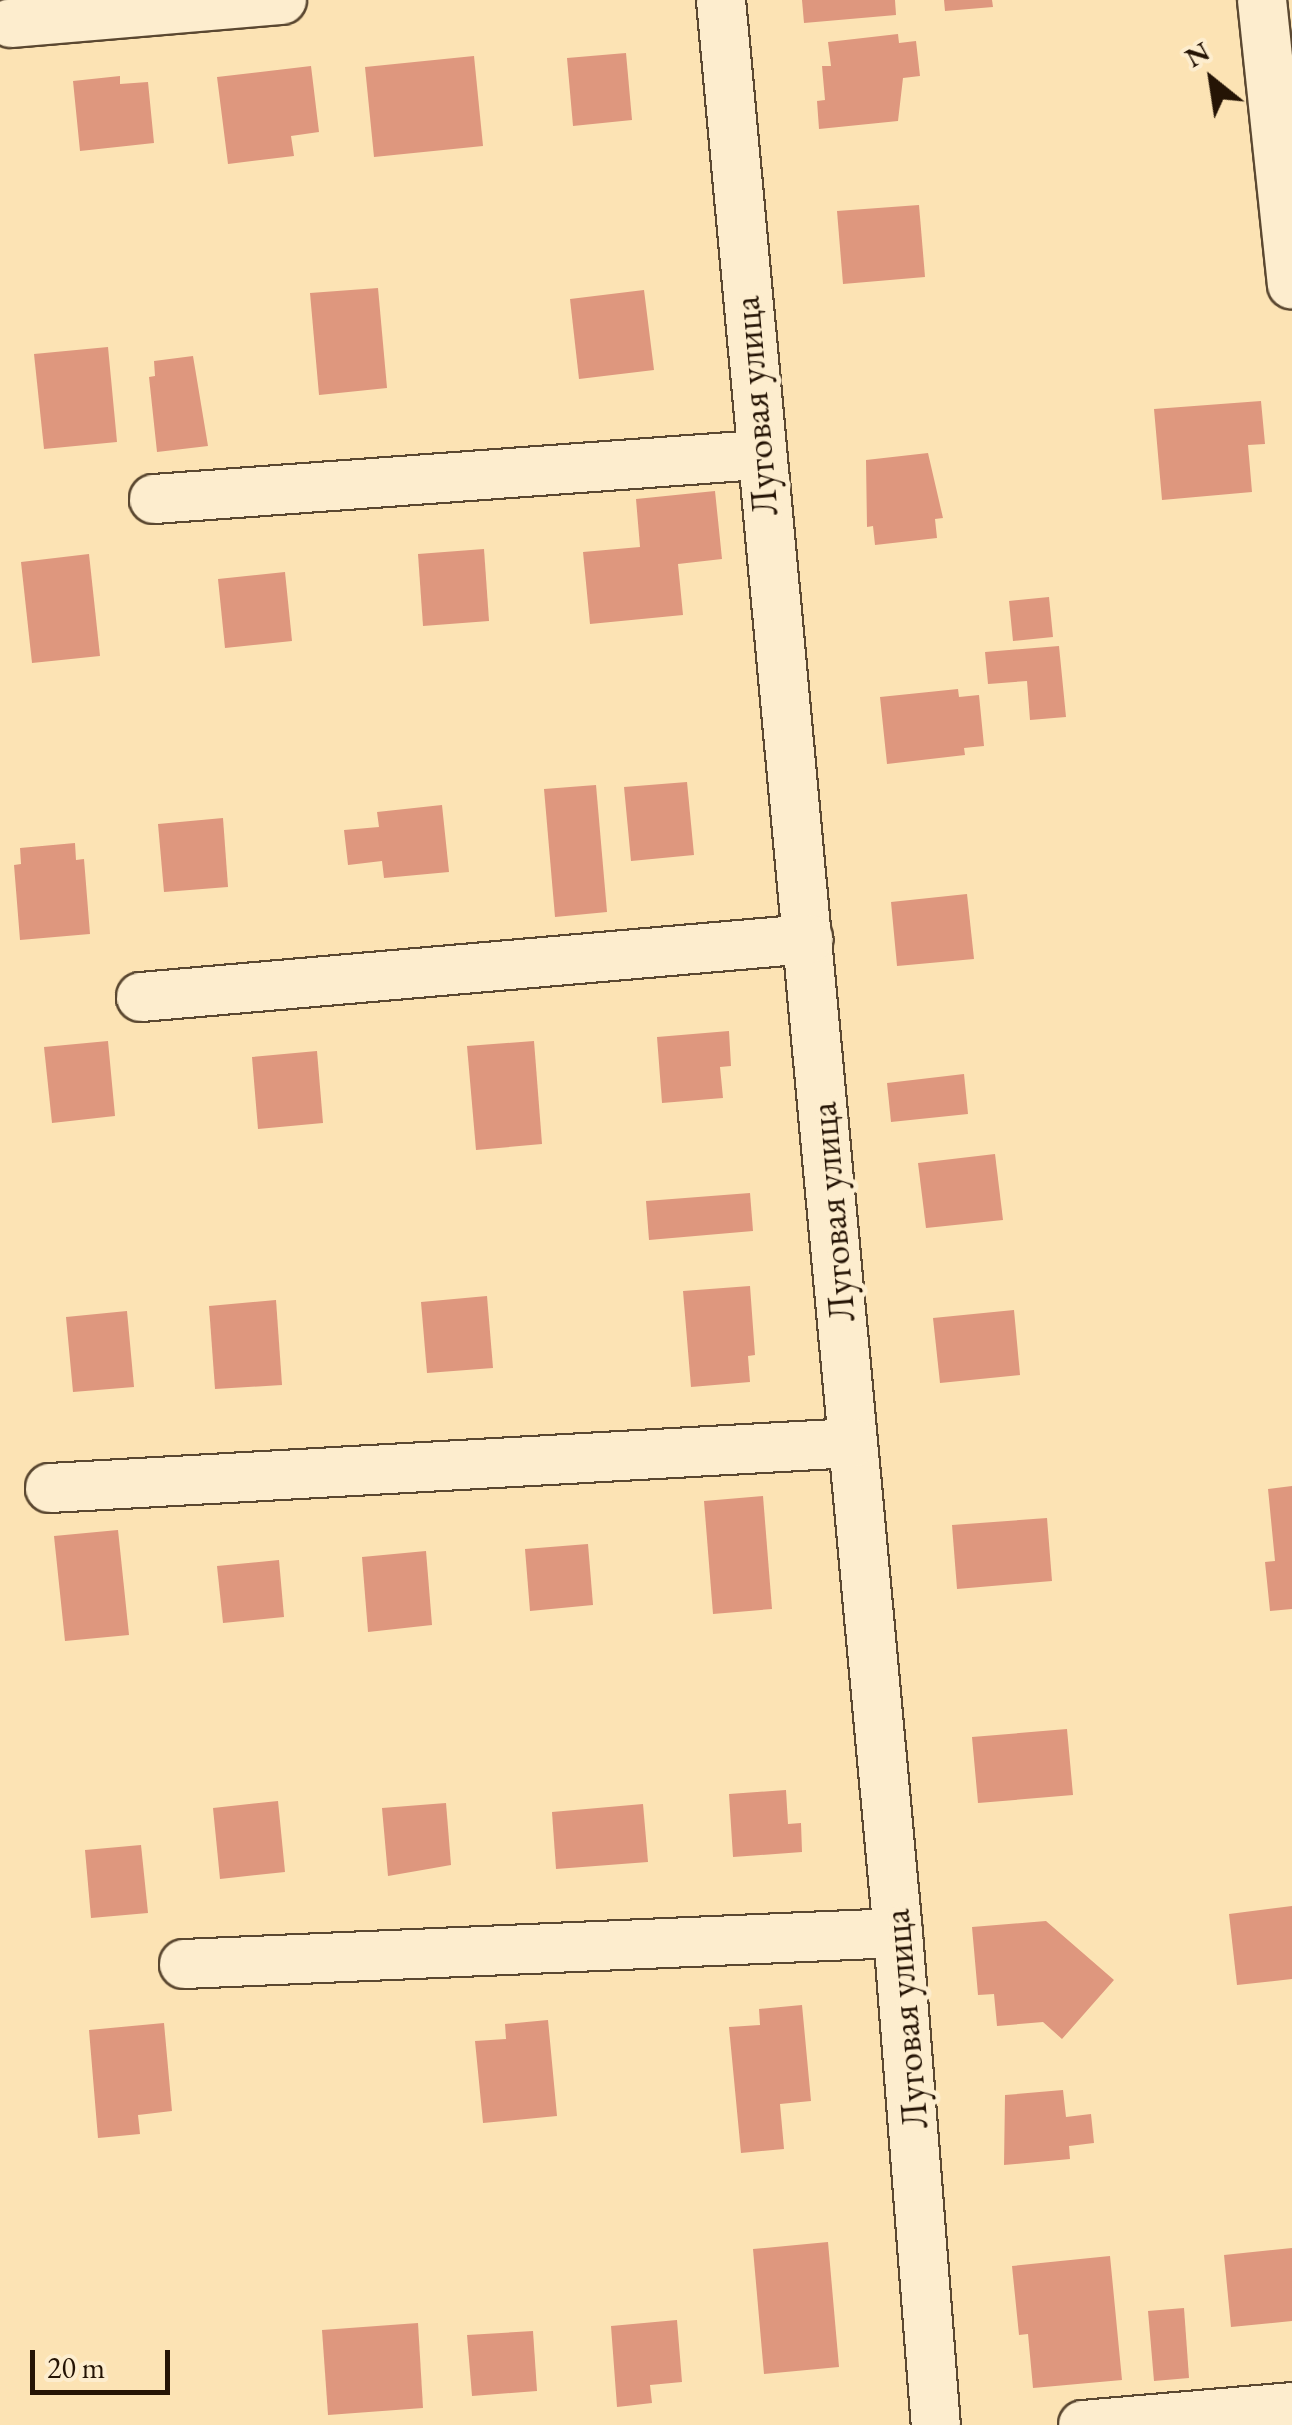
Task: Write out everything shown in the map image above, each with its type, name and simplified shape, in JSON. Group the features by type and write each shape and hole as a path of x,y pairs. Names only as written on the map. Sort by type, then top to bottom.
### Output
{"street":[{"path":"11,22 282,0"},
{"name":"Луговая улица","path":"720,0 758,455 808,939 898,1932 936,2425"},
{"path":"1262,0 1292,284"},
{"path":"154,499 758,455"},
{"path":"141,996 808,939"},
{"path":"50,1488 853,1443"},
{"path":"184,1964 898,1932"},
{"path":"1083,2425 1292,2407"}],"building":[{"path":"802,0 895,0 896,15 804,23"},
{"path":"944,0 992,0 993,7 945,11"},
{"path":"898,34 899,43 916,41 920,76 903,78 898,121 819,129 817,101 825,100 822,66 831,66 828,42"},
{"path":"626,53 632,120 573,126 567,58"},
{"path":"474,56 483,146 374,157 365,67"},
{"path":"311,66 319,132 291,136 294,156 228,164 217,77"},
{"path":"120,76 120,84 148,82 154,143 80,151 73,81"},
{"path":"919,205 925,277 843,284 837,211"},
{"path":"378,288 387,388 319,395 310,293"},
{"path":"644,290 654,370 579,379 570,299"},
{"path":"108,347 117,442 44,449 34,354"},
{"path":"193,356 208,446 157,452 149,377 155,376 154,361"},
{"path":"1261,401 1265,444 1248,445 1252,492 1162,500 1154,409"},
{"path":"928,453 943,518 935,519 937,538 875,545 873,526 867,527 866,460"},
{"path":"715,491 722,559 678,564 683,615 590,624 583,552 640,547 636,499"},
{"path":"484,549 489,621 423,626 418,554"},
{"path":"89,554 100,656 32,663 21,562"},
{"path":"285,572 292,641 225,648 218,579"},
{"path":"1049,597 1053,637 1013,641 1009,601"},
{"path":"1059,646 1066,717 1030,720 1027,681 988,684 985,652"},
{"path":"958,689 959,697 979,695 984,746 964,748 965,755 887,764 880,697"},
{"path":"687,782 694,855 631,861 624,787"},
{"path":"596,785 607,912 555,917 544,789"},
{"path":"442,805 449,872 384,878 382,861 348,865 344,830 379,827 377,812"},
{"path":"223,818 228,887 164,892 158,824"},
{"path":"75,843 76,860 84,859 90,934 20,940 14,865 21,864 20,848"},
{"path":"967,894 974,959 897,966 891,902"},
{"path":"729,1031 731,1066 720,1067 723,1098 662,1103 657,1037"},
{"path":"108,1041 115,1116 52,1123 44,1047"},
{"path":"534,1041 542,1144 476,1150 467,1046"},
{"path":"317,1051 323,1123 258,1129 252,1057"},
{"path":"964,1074 968,1114 891,1122 887,1083"},
{"path":"995,1154 1003,1220 926,1228 918,1163"},
{"path":"750,1193 753,1231 649,1240 646,1201"},
{"path":"750,1286 755,1355 748,1356 750,1382 691,1387 683,1291"},
{"path":"487,1296 493,1368 427,1373 421,1302"},
{"path":"276,1300 282,1385 215,1389 209,1306"},
{"path":"1014,1310 1020,1375 940,1383 933,1318"},
{"path":"127,1311 134,1387 73,1392 66,1317"},
{"path":"1292,1486 1292,1609 1270,1611 1265,1562 1275,1561 1268,1489"},
{"path":"763,1496 772,1609 713,1614 704,1501"},
{"path":"1047,1518 1052,1581 957,1589 952,1525"},
{"path":"118,1530 129,1635 65,1641 54,1536"},
{"path":"588,1544 593,1605 530,1611 525,1549"},
{"path":"426,1551 432,1625 368,1632 362,1557"},
{"path":"279,1560 284,1617 223,1623 217,1566"},
{"path":"1067,1729 1073,1795 978,1803 972,1737"},
{"path":"786,1790 788,1824 801,1823 802,1852 733,1857 729,1794"},
{"path":"278,1801 285,1872 220,1879 213,1808"},
{"path":"446,1803 451,1865 388,1876 382,1808"},
{"path":"643,1804 648,1862 556,1869 552,1812"},
{"path":"141,1845 148,1913 91,1918 85,1850"},
{"path":"1292,1906 1292,1979 1237,1985 1229,1914"},
{"path":"1046,1921 1114,1980 1062,2039 1043,2022 997,2026 994,1994 978,1995 972,1927"},
{"path":"802,2005 811,2101 780,2104 784,2149 741,2153 729,2027 760,2025 759,2009"},
{"path":"548,2020 557,2116 483,2123 475,2041 506,2039 505,2024"},
{"path":"164,2023 172,2111 138,2115 140,2134 98,2138 89,2030"},
{"path":"1063,2090 1066,2117 1091,2114 1094,2143 1069,2146 1070,2159 1004,2165 1005,2095"},
{"path":"828,2242 839,2367 764,2374 753,2249"},
{"path":"1292,2248 1292,2321 1231,2327 1224,2255"},
{"path":"1110,2256 1122,2380 1033,2388 1028,2334 1019,2335 1012,2266"},
{"path":"1184,2308 1189,2378 1154,2381 1148,2311"},
{"path":"677,2320 682,2382 650,2385 652,2403 617,2407 611,2326"},
{"path":"418,2323 423,2408 328,2415 322,2330"},
{"path":"533,2331 537,2391 472,2396 467,2335"}]}
